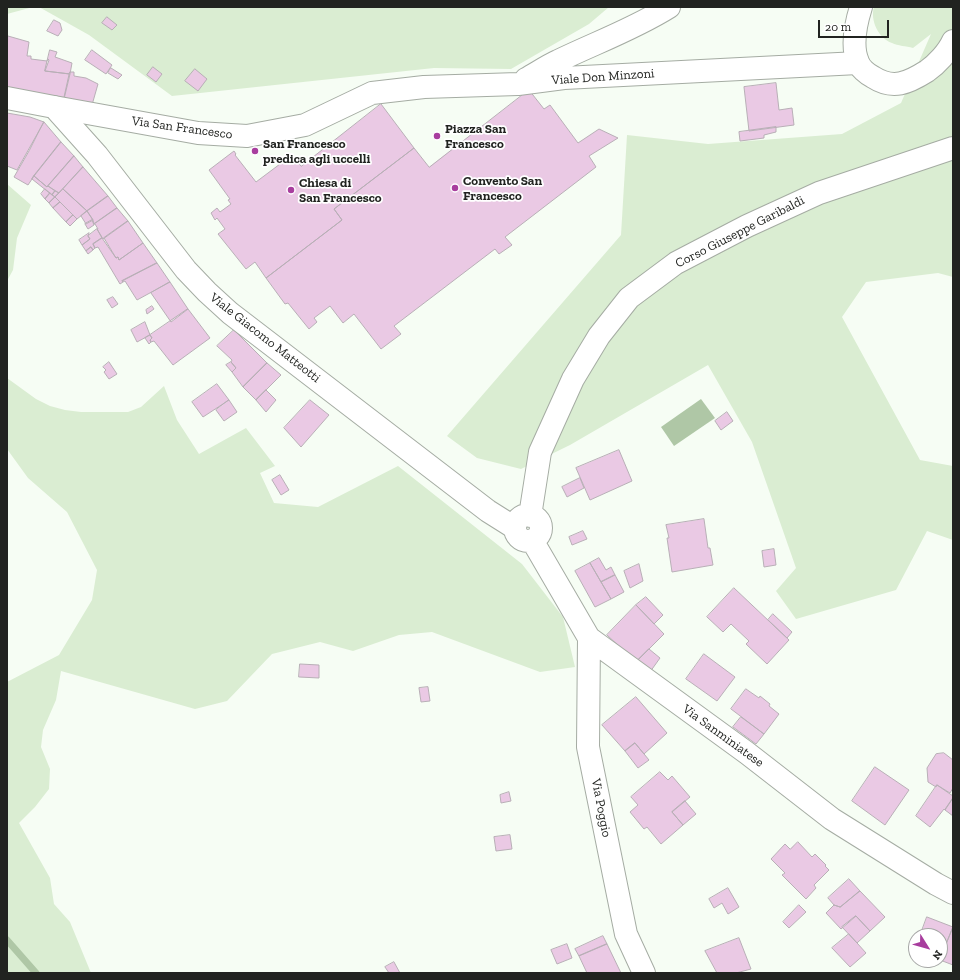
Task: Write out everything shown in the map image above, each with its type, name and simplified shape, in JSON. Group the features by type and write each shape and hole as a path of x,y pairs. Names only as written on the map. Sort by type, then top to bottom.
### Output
{"main road":[{"name":"Viale Don Minzoni","path":"518,84 557,62 616,35 669,7"},
{"path":"862,7 855,35 855,49 858,62 866,73 880,82 894,84 904,83 916,77 931,67 951,46 953,41"},
{"name":"Viale Don Minzoni","path":"518,84 564,78 858,62"},
{"name":"Via San Francesco","path":"54,107 198,132 247,136 306,124 372,93 424,87 518,84"},
{"path":"7,98 54,107"},
{"name":"Viale Giacomo Matteotti","path":"54,107 98,155 186,270 230,313 488,512 526,528"},
{"name":"Corso Giuseppe Garibaldi","path":"526,528 540,452 577,373 599,336 628,298 676,263 747,226 812,196 950,153"},
{"name":"Via Sanminiatese","path":"526,528 589,638 748,753 832,819 953,893"},
{"name":"Via Poggio","path":"589,638 588,747 626,934 644,973"}],"shaded area":[{"path":"7,7 33,7 7,14"},
{"path":"39,7 609,7 589,24 511,69 434,68 172,96 89,35"},
{"path":"874,7 953,7 953,277 938,273 866,282 842,317 920,460 953,466 953,540 927,531 896,590 796,619 776,591 796,568 752,442 708,365 570,445 521,469 477,458 447,436 621,235 627,135 708,144 842,134 901,103 931,34 913,48 897,45 887,41 879,33 874,23"},
{"path":"7,184 31,205 17,238 13,270 7,281"},
{"path":"7,378 36,399 50,406 81,412 128,412 141,407 164,386 177,420 199,454 246,428 275,466 260,473 274,503 318,507 398,466 522,564 563,617 575,667 540,672 432,632 399,635 353,651 320,642 272,654 227,701 195,709 61,671 56,700 43,730 41,747 50,769 49,789 35,807 19,823 50,878 54,904 70,922 91,973 7,973 7,682 59,655 92,600 97,570 67,512 28,478 7,449"},
{"path":"701,399 715,418 674,446 661,427"}],"building":[{"path":"107,17 117,25 112,30 102,23"},
{"path":"54,20 60,23 62,30 58,36 47,31"},
{"path":"8,36 29,42 27,56 31,56 31,59 47,61 48,59 49,60 45,71 70,74 64,99 7,90"},
{"path":"50,50 57,52 55,57 72,63 70,74 45,71"},
{"path":"92,50 112,65 106,74 85,60"},
{"path":"153,67 162,74 156,82 147,75"},
{"path":"111,68 122,75 118,79 108,73"},
{"path":"195,69 207,79 198,91 185,81"},
{"path":"70,72 74,72 74,76 86,78 98,84 92,105 64,99"},
{"path":"776,83 779,110 792,108 794,125 749,131 744,87"},
{"name":"Convento San Francesco","path":"529,90 544,109 550,105 578,143 599,129 618,138 589,156 596,167 505,237 512,245 499,254 495,249 394,326 401,334 381,349 354,314 343,323 330,306 314,318 317,322 309,329 288,303 285,304 266,278 342,220 334,209 414,148 429,167"},
{"name":"Chiesa di San Francesco","path":"381,104 414,148 334,209 342,220 266,278 255,262 246,269 218,234 225,229 217,218 215,220 211,213 217,208 220,212 231,204 228,200 230,199 209,170 234,151 236,154 235,155 256,182 292,155 301,166"},
{"path":"7,113 30,117 44,122 17,170 7,166"},
{"path":"44,122 61,142 28,185 14,177"},
{"path":"776,127 776,132 764,135 764,138 740,141 739,132"},
{"path":"61,142 74,156 47,187 34,176"},
{"path":"74,156 83,167 59,193 48,186"},
{"path":"83,167 108,196 87,211 63,189"},
{"path":"34,176 47,187 48,186 55,191 52,195 32,179"},
{"path":"45,189 50,193 45,199 41,194"},
{"path":"63,189 87,211 77,219 55,197"},
{"path":"55,191 59,193 55,197 52,195"},
{"path":"50,193 55,197 49,203 45,199"},
{"path":"108,196 117,208 94,224 87,211"},
{"path":"55,197 60,202 53,208 49,203"},
{"path":"60,202 73,215 66,222 53,208"},
{"path":"117,208 128,221 103,239 94,224"},
{"path":"87,211 93,220 86,224 81,216"},
{"path":"73,215 77,219 70,226 66,222"},
{"path":"92,220 94,225 88,229 85,224"},
{"path":"128,221 143,243 119,260 118,257 116,258 104,238"},
{"path":"97,229 102,238 93,244 95,248 93,250 91,247 86,251 82,245 90,239 88,236"},
{"path":"89,233 88,236 90,239 82,245 79,240"},
{"path":"102,238 119,260 143,243 157,263 122,281 123,282 120,284 98,247 95,248 93,244"},
{"path":"91,247 93,250 88,254 86,251"},
{"path":"157,263 170,282 137,300 125,281 122,281"},
{"path":"170,282 188,309 171,322 151,293"},
{"path":"113,297 118,304 112,308 107,300"},
{"path":"152,306 154,309 147,314 146,310"},
{"path":"188,309 210,338 173,365 154,341 151,342 150,340 152,338 150,335"},
{"path":"145,322 150,335 137,342 131,330"},
{"path":"234,330 267,363 243,387 232,372 236,368 231,362 232,360 217,346"},
{"path":"150,335 152,338 149,344 145,338"},
{"path":"109,362 117,374 109,379 104,372 106,370 103,367"},
{"path":"231,362 236,368 232,372 226,365"},
{"path":"267,363 281,375 256,400 243,387"},
{"path":"217,384 229,400 203,417 192,402"},
{"path":"266,390 276,400 266,412 256,400"},
{"path":"229,400 237,412 224,421 216,410"},
{"path":"310,400 329,415 301,447 284,428"},
{"path":"727,412 733,421 721,430 715,421"},
{"path":"619,450 632,481 590,500 576,468"},
{"path":"280,475 289,490 281,495 272,480"},
{"path":"580,478 584,488 567,497 562,487"},
{"path":"704,519 708,548 710,548 713,565 672,572 667,538 669,538 666,525"},
{"path":"583,531 587,539 572,545 569,537"},
{"path":"774,549 776,565 764,567 762,551"},
{"path":"599,558 606,570 611,567 615,575 601,582 590,563"},
{"path":"590,563 611,599 595,607 575,571"},
{"path":"639,564 643,581 630,588 624,571"},
{"path":"615,575 624,592 611,599 601,582"},
{"path":"734,588 789,640 767,664 746,644 749,641 731,624 723,632 707,617"},
{"path":"646,597 663,615 654,624 636,605"},
{"path":"636,605 664,634 636,662 607,635"},
{"path":"773,614 792,632 787,638 768,620"},
{"path":"649,649 660,658 650,672 636,662"},
{"path":"704,654 735,677 717,701 686,679"},
{"path":"300,664 319,665 319,678 299,677"},
{"path":"428,687 430,701 421,702 419,688"},
{"path":"746,689 759,698 760,696 779,714 764,734 731,709"},
{"path":"636,697 667,733 644,754 635,743 625,751 602,725"},
{"path":"741,717 764,734 756,744 733,727"},
{"path":"635,743 649,760 638,768 625,751"},
{"path":"944,753 953,760 953,788 950,793 937,785 936,787 928,782 927,768 936,754"},
{"path":"875,767 909,790 885,825 852,801"},
{"path":"660,772 668,780 672,776 690,797 672,812 683,825 661,844 647,827 644,829 630,812 638,805 631,797"},
{"path":"937,785 953,796 953,798 930,827 916,816"},
{"path":"509,792 511,801 501,803 500,795"},
{"path":"953,798 953,816 945,810"},
{"path":"685,801 696,814 683,825 672,812"},
{"path":"510,835 512,849 496,851 494,837"},
{"path":"798,842 812,857 815,854 829,870 814,885 816,888 806,899 782,875 785,873 771,859 785,844 790,849"},
{"path":"849,879 860,891 840,907 834,905 828,898"},
{"path":"728,888 739,907 728,914 722,903 714,908 709,899"},
{"path":"860,891 885,917 870,931 856,916 841,929 826,913 834,905 840,907"},
{"path":"799,905 806,912 789,928 783,922"},
{"path":"856,916 870,931 857,943 842,927"},
{"path":"927,917 953,927 948,939 948,928 923,928"},
{"path":"953,927 953,965 948,963 948,940"},
{"path":"849,934 866,953 850,967 832,948"},
{"path":"603,936 607,944 579,956 575,949"},
{"path":"739,938 751,969 736,973 717,973 705,951"},
{"path":"567,944 572,958 557,964 551,950"},
{"path":"607,944 621,973 587,973 579,956"},
{"path":"394,962 400,973 389,973 385,967"}],"waterway":[{"path":"7,940 36,973"}],"place":[{"name":"Piazza San Francesco","path":"437,136"},
{"name":"San Francesco predica agli uccelli","path":"255,151"},
{"name":"Convento San Francesco","path":"455,188"},
{"name":"Chiesa di San Francesco","path":"291,190"}]}
